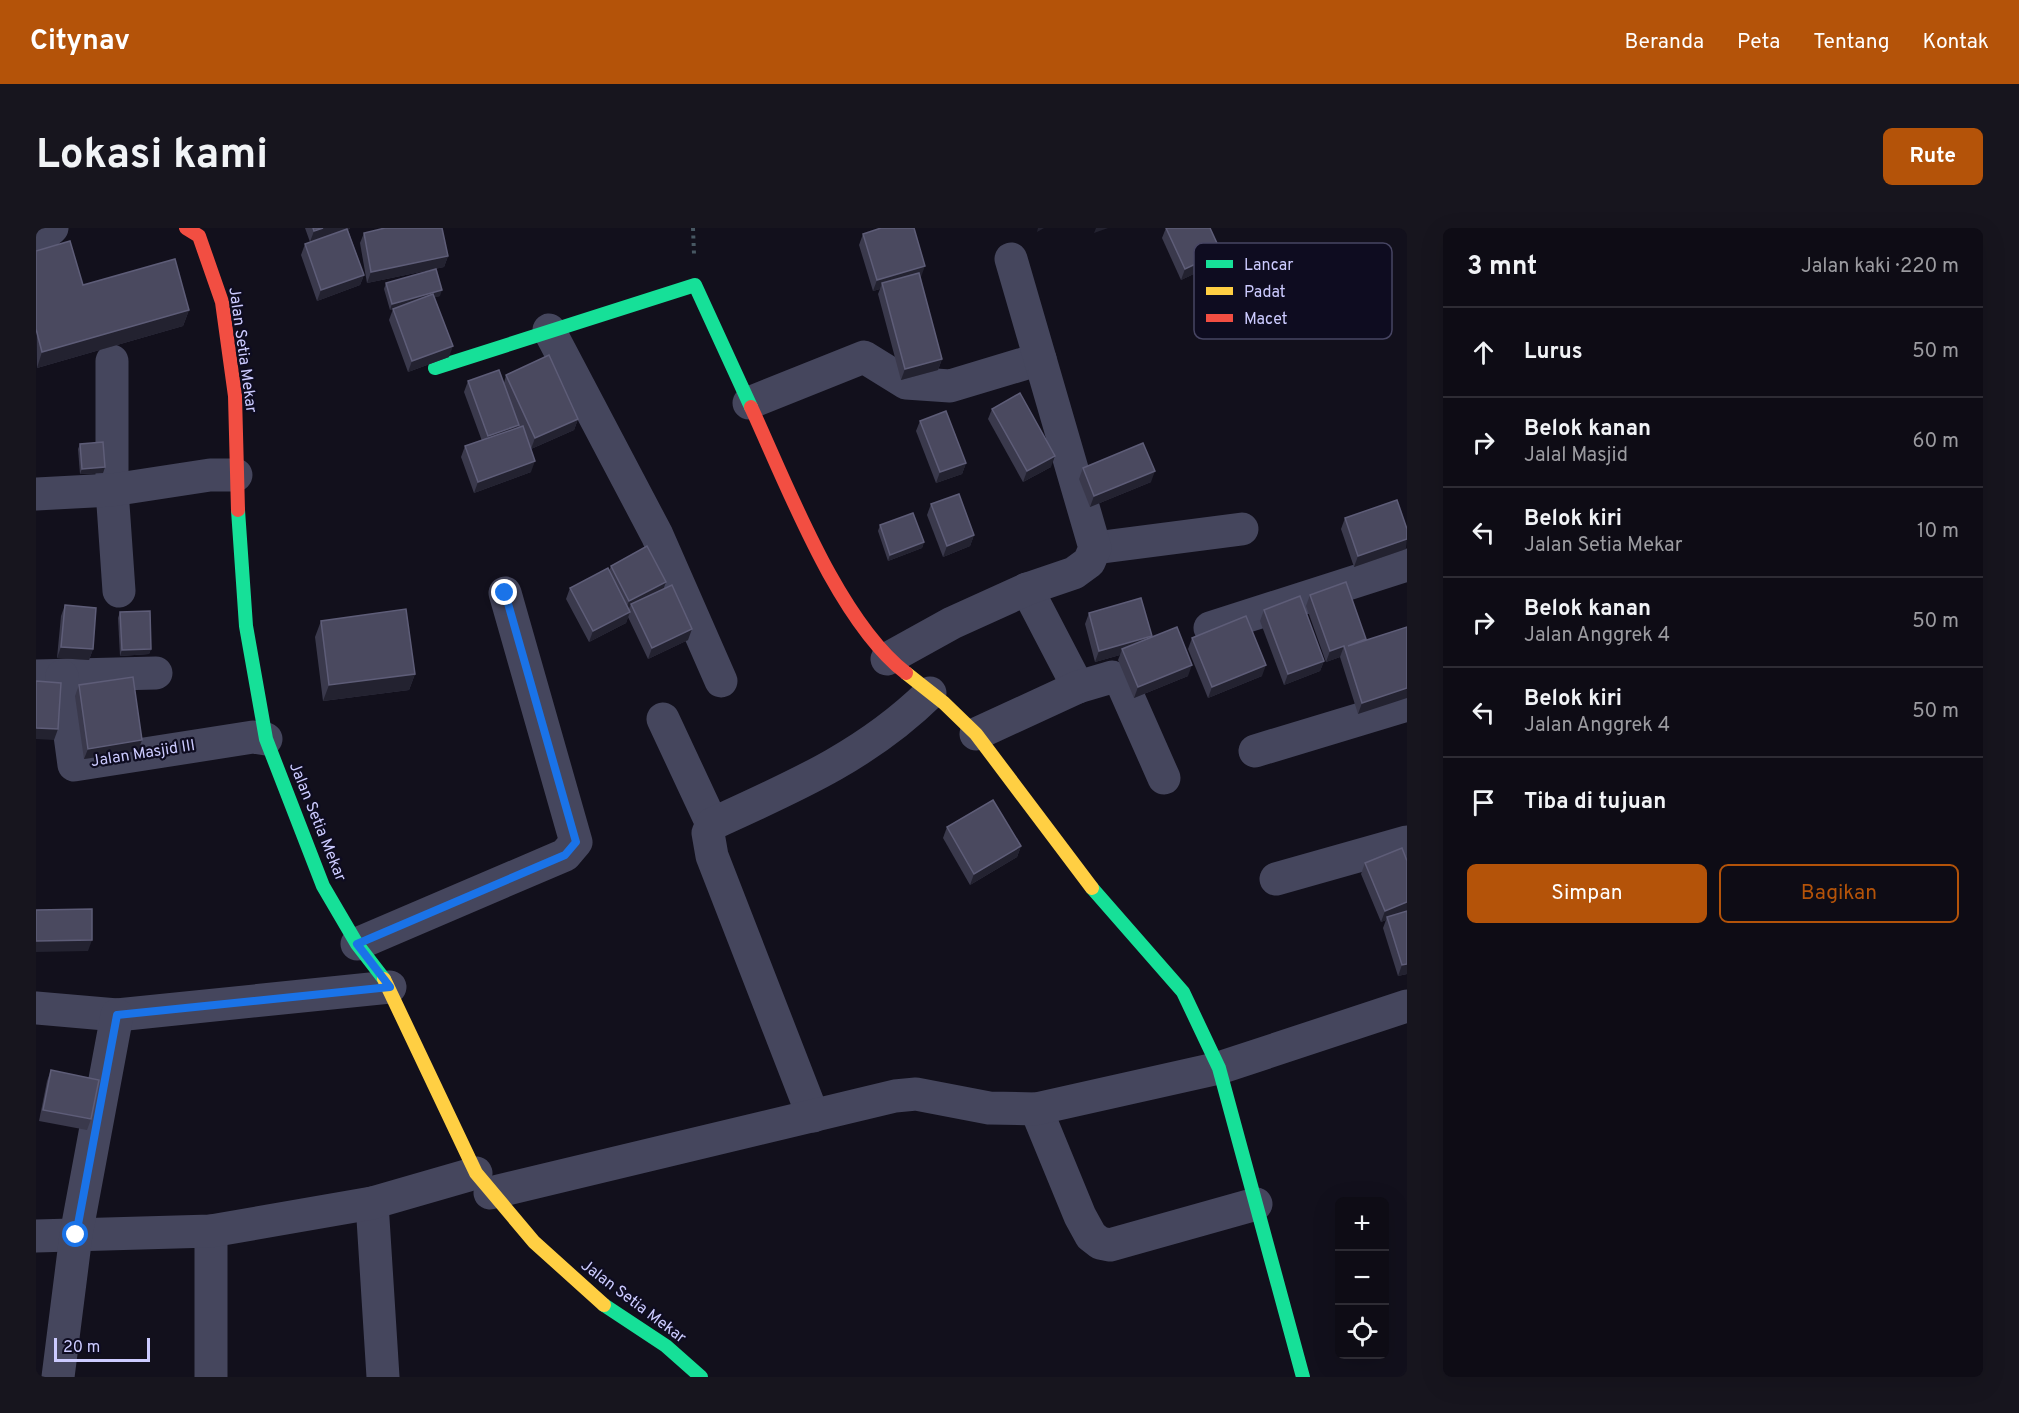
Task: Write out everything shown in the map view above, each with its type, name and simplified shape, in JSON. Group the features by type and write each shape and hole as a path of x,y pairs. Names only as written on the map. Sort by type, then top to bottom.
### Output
{"street":[{"path":"36,241 52,228"},
{"name":"Jalan Setia Mekar","path":"186,228 200,236 222,303 235,396 236,475 246,626 266,739 323,886 357,944 390,987 483,1183 559,1267 601,1303 670,1350 701,1377"},
{"path":"887,658 952,623 1027,589 1074,573 1089,562 1095,548 1011,259"},
{"path":"435,368 695,285 841,594 887,658 976,734 1086,882 1183,992 1219,1068 1303,1377"},
{"path":"549,330 657,535 721,681"},
{"path":"749,403 864,357 906,383 950,386 1040,359"},
{"path":"112,361 112,490 119,591"},
{"path":"36,494 112,490 210,476 236,475"},
{"path":"1095,548 1242,530"},
{"path":"1210,628 1406,569"},
{"path":"1027,589 1078,687"},
{"path":"357,944 565,855 576,842 505,593"},
{"path":"49,676 156,672"},
{"name":"Jalan Masjid III","path":"49,676 74,765 253,737 266,739"},
{"path":"976,734 1078,687 1112,677 1122,683 1164,778"},
{"path":"813,1116 708,846 708,833 712,824 808,781 851,756 905,718 930,693"},
{"path":"1255,751 1407,705"},
{"path":"663,719 712,824"},
{"path":"1276,879 1407,842"},
{"path":"36,1008 117,1015 390,987"},
{"path":"36,1236 211,1231 483,1183 813,1116 895,1096 916,1094 989,1108 1036,1109 1219,1068 1407,1006"},
{"path":"58,1377 76,1235 117,1015"},
{"path":"1036,1109 1080,1216 1091,1236 1100,1243 1110,1245 1256,1204"},
{"path":"372,1203 383,1377"},
{"path":"211,1231 211,1377"}],"building":[{"path":"385,228 442,228 448,256 371,272 364,233"},
{"path":"881,228 914,228 925,266 877,280 863,234"},
{"path":"1166,228 1210,228 1217,243 1194,243 1194,265 1185,269"},
{"path":"347,229 364,275 321,290 305,244"},
{"path":"70,241 83,285 175,259 189,310 42,352 36,329 36,251"},
{"path":"436,269 442,290 392,304 386,283"},
{"path":"919,273 942,359 905,369 882,283"},
{"path":"433,294 453,346 412,361 393,309"},
{"path":"549,355 578,419 535,438 506,375"},
{"path":"499,370 519,425 488,436 468,381"},
{"path":"1020,393 1055,456 1027,471 992,409"},
{"path":"946,411 966,463 940,472 920,421"},
{"path":"523,426 535,461 478,482 465,446"},
{"path":"103,442 105,467 82,469 80,444"},
{"path":"1143,443 1155,471 1094,496 1083,468"},
{"path":"959,494 974,535 947,546 931,504"},
{"path":"1397,500 1407,529 1407,539 1358,556 1345,518"},
{"path":"913,513 924,542 890,555 880,525"},
{"path":"647,546 666,582 629,601 611,566"},
{"path":"608,568 630,612 593,631 570,588"},
{"path":"1346,582 1366,639 1348,646 1407,627 1407,688 1362,703 1344,646 1330,651 1310,595"},
{"path":"672,585 692,629 652,648 631,604"},
{"path":"1300,596 1324,661 1288,674 1264,610"},
{"path":"1141,598 1152,636 1099,651 1089,613"},
{"path":"65,605 96,608 93,649 61,647"},
{"path":"406,609 415,674 329,685 321,621"},
{"path":"150,611 151,649 122,650 120,612"},
{"path":"1246,616 1266,665 1212,687 1192,638"},
{"path":"1177,627 1192,665 1138,687 1122,649"},
{"path":"133,677 142,740 88,749 79,685"},
{"path":"36,681 61,683 58,729 36,728"},
{"path":"993,800 1021,846 974,874 947,827"},
{"path":"1402,848 1407,861 1407,902 1385,911 1365,863"},
{"path":"92,909 92,940 36,941 36,910"},
{"path":"1407,911 1407,964 1402,965 1387,917"},
{"path":"51,1070 99,1080 91,1119 43,1110"}],"traffic: fast":[{"path":"435,368 695,285 751,407"},
{"path":"238,510 246,626 266,739 323,886 357,944 384,979"},
{"path":"1092,888 1183,992 1219,1068 1303,1377"},
{"path":"604,1305 666,1346 701,1377"}],"traffic: slow":[{"path":"906,673 944,703 976,734 1092,888"},
{"path":"384,979 476,1173 534,1242 604,1305"}],"traffic: jam":[{"path":"186,228 199,236 222,302 235,396 238,510"},
{"path":"751,407 816,550 837,587 881,650 906,673"}],"route":[{"path":"76,1235 117,1015 390,987 357,944 565,855 572,848 576,842 576,834 505,593"}]}
